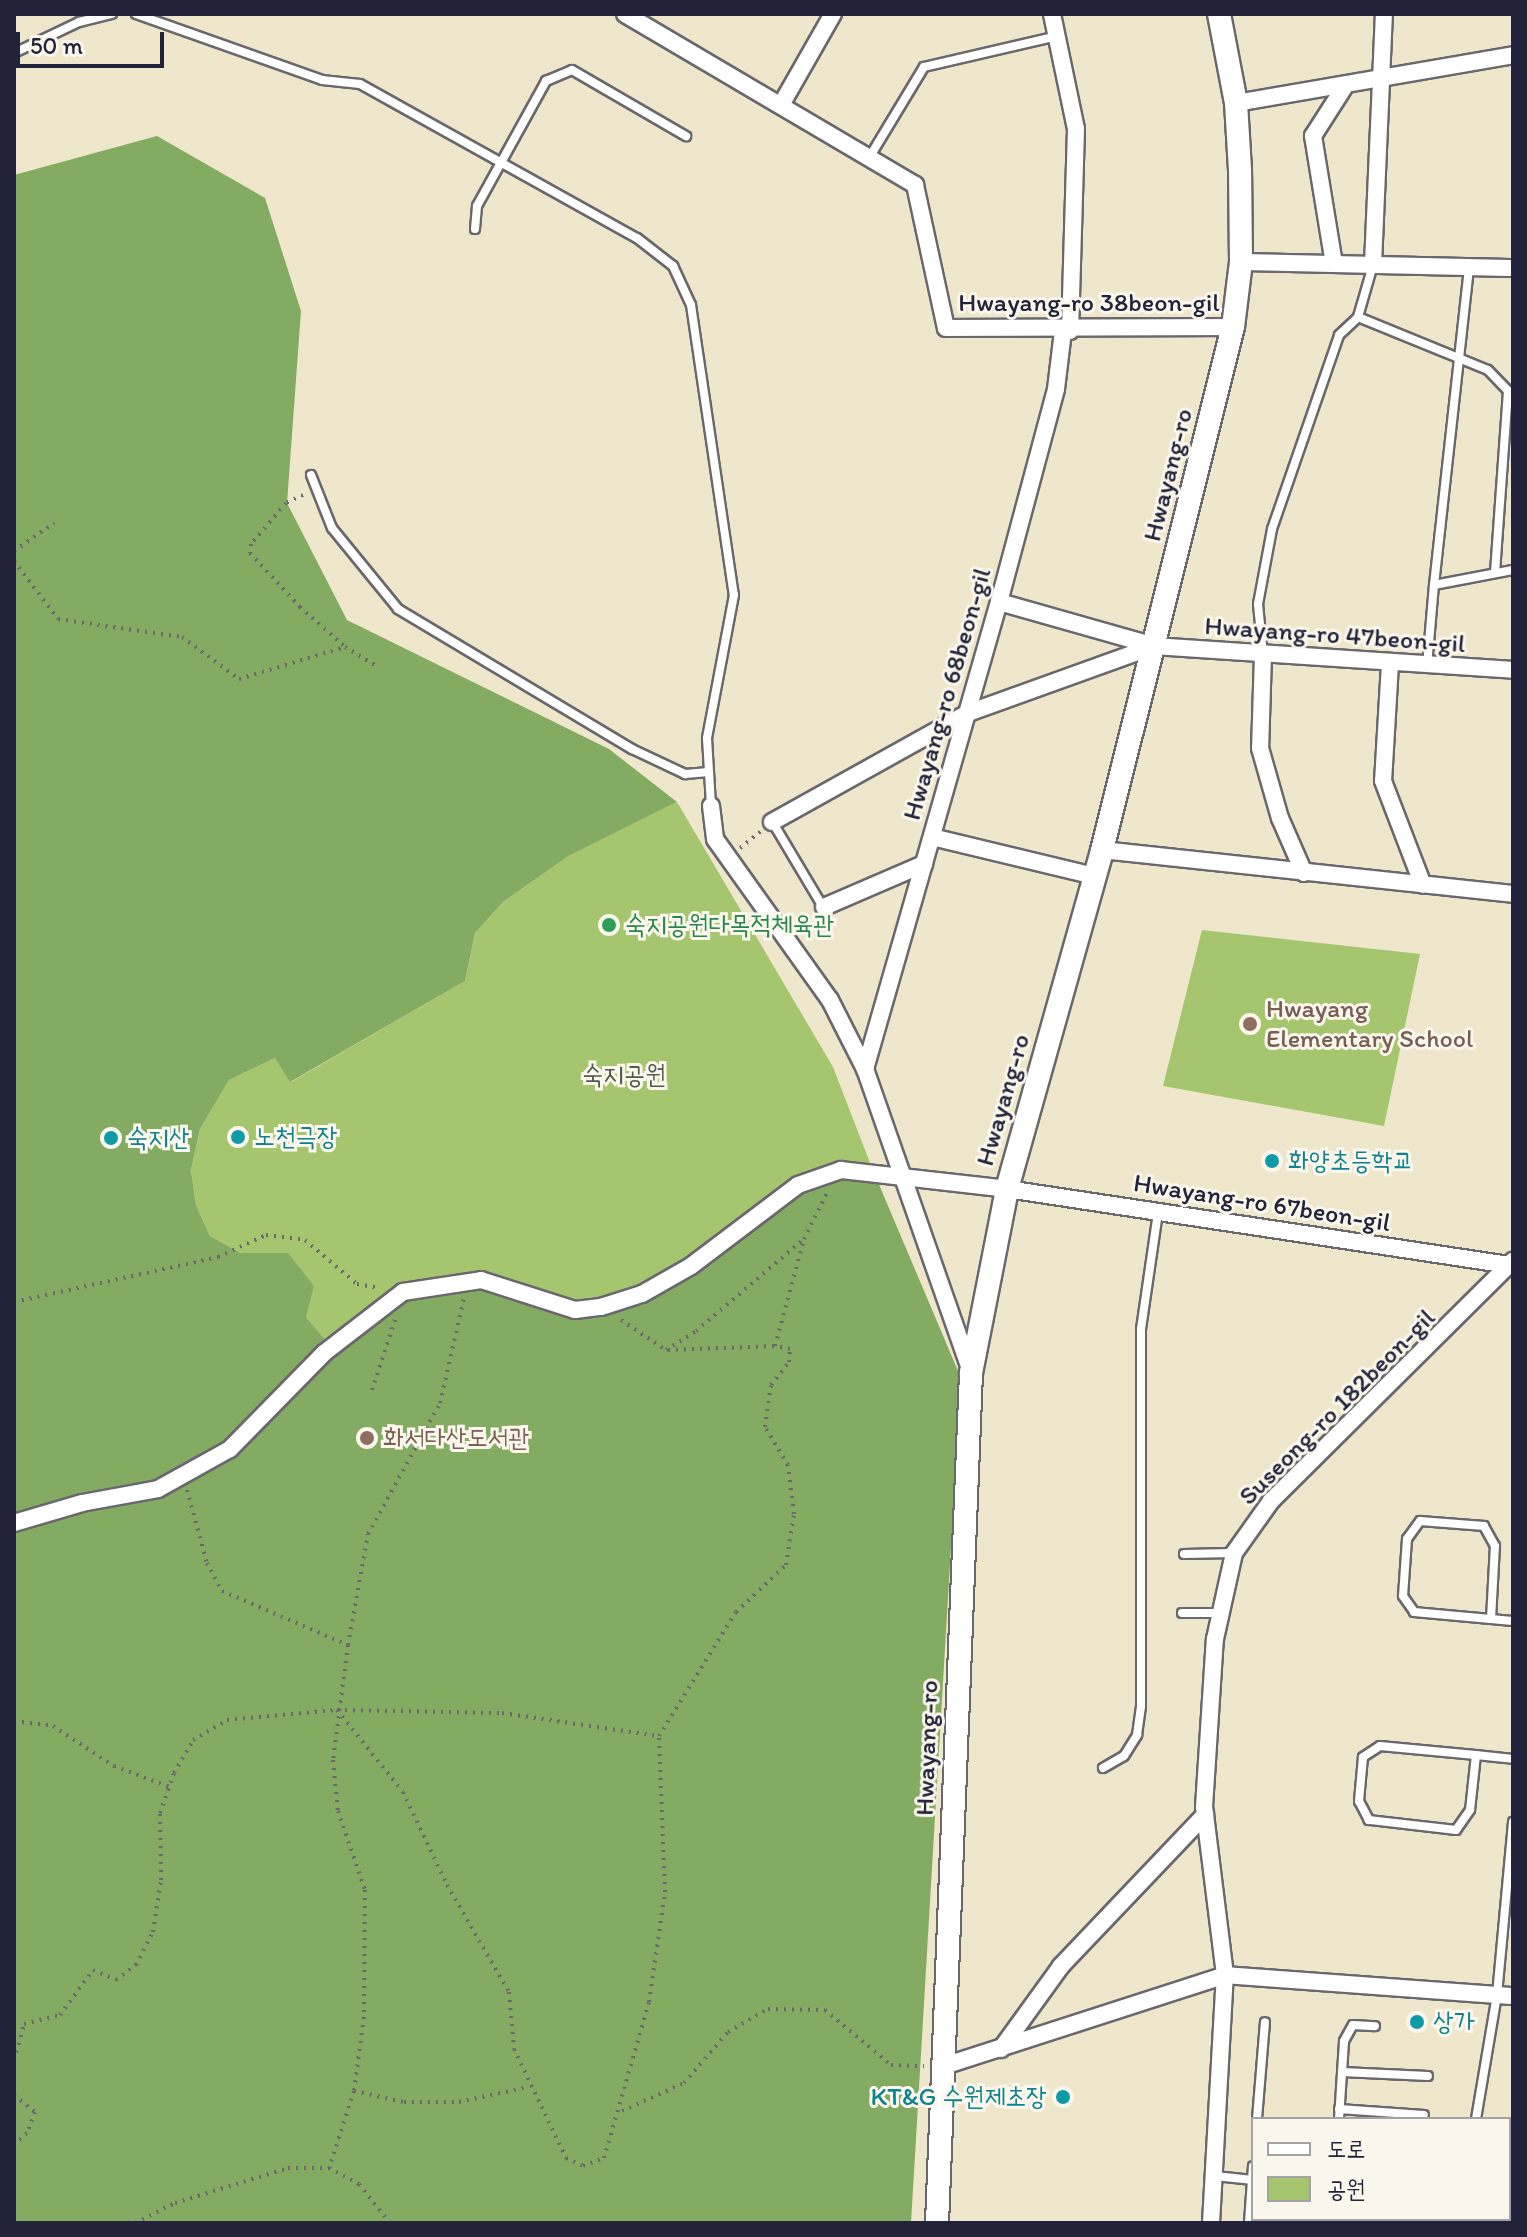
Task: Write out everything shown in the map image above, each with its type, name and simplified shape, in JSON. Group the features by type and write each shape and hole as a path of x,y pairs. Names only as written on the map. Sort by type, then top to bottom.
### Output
{"street":[{"name":"Hwayang-ro 38beon-gil","path":"625,14 915,185 946,328 1067,331 1233,327"},
{"path":"781,105 833,14"},
{"name":"Hwayang-ro 68beon-gil","path":"865,1069 999,602 1056,389 1067,331 1076,129 1052,14"},
{"name":"Hwayang-ro","path":"937,2223 971,1373 1007,1189 1102,850 1233,327 1241,262 1236,103 1219,14"},
{"path":"1373,264 1384,14"},
{"path":"1236,103 1380,81 1513,55"},
{"path":"1334,264 1313,136 1345,86"},
{"path":"1241,262 1513,268"},
{"path":"999,602 1154,646"},
{"path":"772,822 968,713 1154,646"},
{"name":"Hwayang-ro 47beon-gil","path":"1154,646 1513,670"},
{"path":"1263,655 1260,748 1304,873"},
{"path":"1390,664 1383,781 1423,885"},
{"path":"711,806 715,839 830,1000 865,1069 971,1373"},
{"path":"932,837 1095,876"},
{"path":"1102,850 1513,894"},
{"path":"824,907 924,864"},
{"path":"14,1523 158,1489 230,1449 324,1353 403,1292 468,1281 521,1289 575,1310 601,1307 642,1294 679,1273 798,1185 841,1170 901,1174 1007,1189"},
{"name":"Hwayang-ro 67beon-gil","path":"1007,1189 1512,1265"},
{"name":"Suseong-ro 182beon-gil","path":"1211,2223 1225,1975 1205,1815 1221,1613 1234,1553 1271,1501 1512,1265"},
{"path":"1001,2049 1061,1966 1205,1815"},
{"path":"941,2067 1225,1975 1505,1996"}],"lane":[{"path":"14,53 100,15 112,14"},
{"path":"136,14 322,80 360,84 637,238 673,266 691,305 734,595 707,738 711,806"},
{"path":"869,158 924,67 1057,36"},
{"path":"475,229 477,206 546,81 572,70 686,136"},
{"path":"1263,655 1258,604 1272,529 1339,335 1358,317 1373,264"},
{"path":"1427,666 1469,267"},
{"path":"1358,317 1488,370 1508,391 1495,573"},
{"path":"311,475 332,528 398,609 632,749 685,774 709,772"},
{"path":"1434,585 1513,570"},
{"path":"772,822 824,907"},
{"path":"1103,1768 1124,1756 1137,1735 1141,1706 1141,1329 1158,1211"},
{"path":"1491,1619 1495,1546 1484,1526 1420,1521 1407,1539 1403,1596 1414,1612 1491,1619 1513,1621"},
{"path":"1184,1554 1234,1553"},
{"path":"1182,1613 1221,1613"},
{"path":"1476,1755 1470,1810 1456,1830 1369,1820 1359,1801 1363,1757 1380,1746 1476,1755 1513,1759"},
{"path":"1476,2117 1505,1996 1513,1822"},
{"path":"1257,2117 1265,2022"},
{"path":"1375,2026 1353,2025 1344,2041 1339,2114 1424,2115"},
{"path":"1342,2072 1428,2076"},
{"path":"1215,2176 1251,2180"},
{"path":"1249,2223 1251,2194"}],"path":[{"path":"302,494 263,529 250,553 345,647 377,666"},
{"path":"14,551 54,523"},
{"path":"14,561 58,619 182,637 239,679 345,647"},
{"path":"727,859 772,822"},
{"path":"775,1346 804,1239 841,1170"},
{"path":"14,1302 218,1257 266,1235 305,1240 357,1284 403,1292 372,1390"},
{"path":"666,1350 696,1331 804,1239"},
{"path":"329,2168 354,2091 364,2017 365,1890 338,1811 333,1760 337,1710 368,1534 440,1403 468,1281"},
{"path":"337,1710 403,1792 447,1885 509,1992 514,2049 528,2087 566,2158 583,2166 604,2158 622,2111 649,2002 665,1892 659,1736 736,1612 786,1565 794,1514 788,1465 765,1427 771,1385 789,1362 790,1349 775,1346 721,1352 666,1350 601,1307"},
{"path":"183,1476 207,1563 222,1591 348,1645"},
{"path":"14,2060 24,2024 60,2015 93,1970 116,1980 136,1965 153,1932 161,1880 160,1813 193,1740 227,1720 337,1710 502,1713 659,1736"},
{"path":"14,1721 53,1726 114,1766 170,1787"},
{"path":"622,2111 684,2083 728,2032 768,2009 825,2010 891,2065 941,2067"},
{"path":"354,2091 404,2102 459,2102 528,2087"},
{"path":"14,2095 35,2112 27,2133 14,2144"},
{"path":"135,2223 175,2203 288,2168 329,2168 359,2184 390,2223"}],"green space":[{"path":"157,136 265,198 301,311 287,503 347,620 609,749 677,802 567,857 503,902 475,933 465,981 290,1082 275,1058 229,1080 200,1129 191,1170 196,1205 210,1236 241,1253 288,1253 314,1286 306,1317 329,1344 438,1280 575,1306 641,1289 688,1261 731,1224 796,1182 872,1168 961,1378 911,2223 14,2223 14,175"},
{"name":"숙지공원","path":"677,802 833,1067 872,1168 796,1182 731,1224 688,1261 641,1289 600,1303 329,1344 306,1317 288,1253 241,1253 210,1236 196,1205 191,1170 200,1129 229,1080 275,1058 291,1082 465,981 475,933 503,902 567,857"},
{"path":"1202,930 1420,954 1384,1126 1163,1086"}],"place":[{"name":"숙지공원다목적체육관","path":"609,925"},
{"name":"Hwayang Elementary School","path":"1250,1024"},
{"name":"노천극장","path":"238,1137"},
{"name":"숙지산","path":"111,1138"},
{"name":"화양초등학교","path":"1272,1161"},
{"name":"화서다산도서관","path":"367,1438"},
{"name":"상가","path":"1417,2022"},
{"name":"KT&G 수원제초장","path":"1063,2097"}]}
